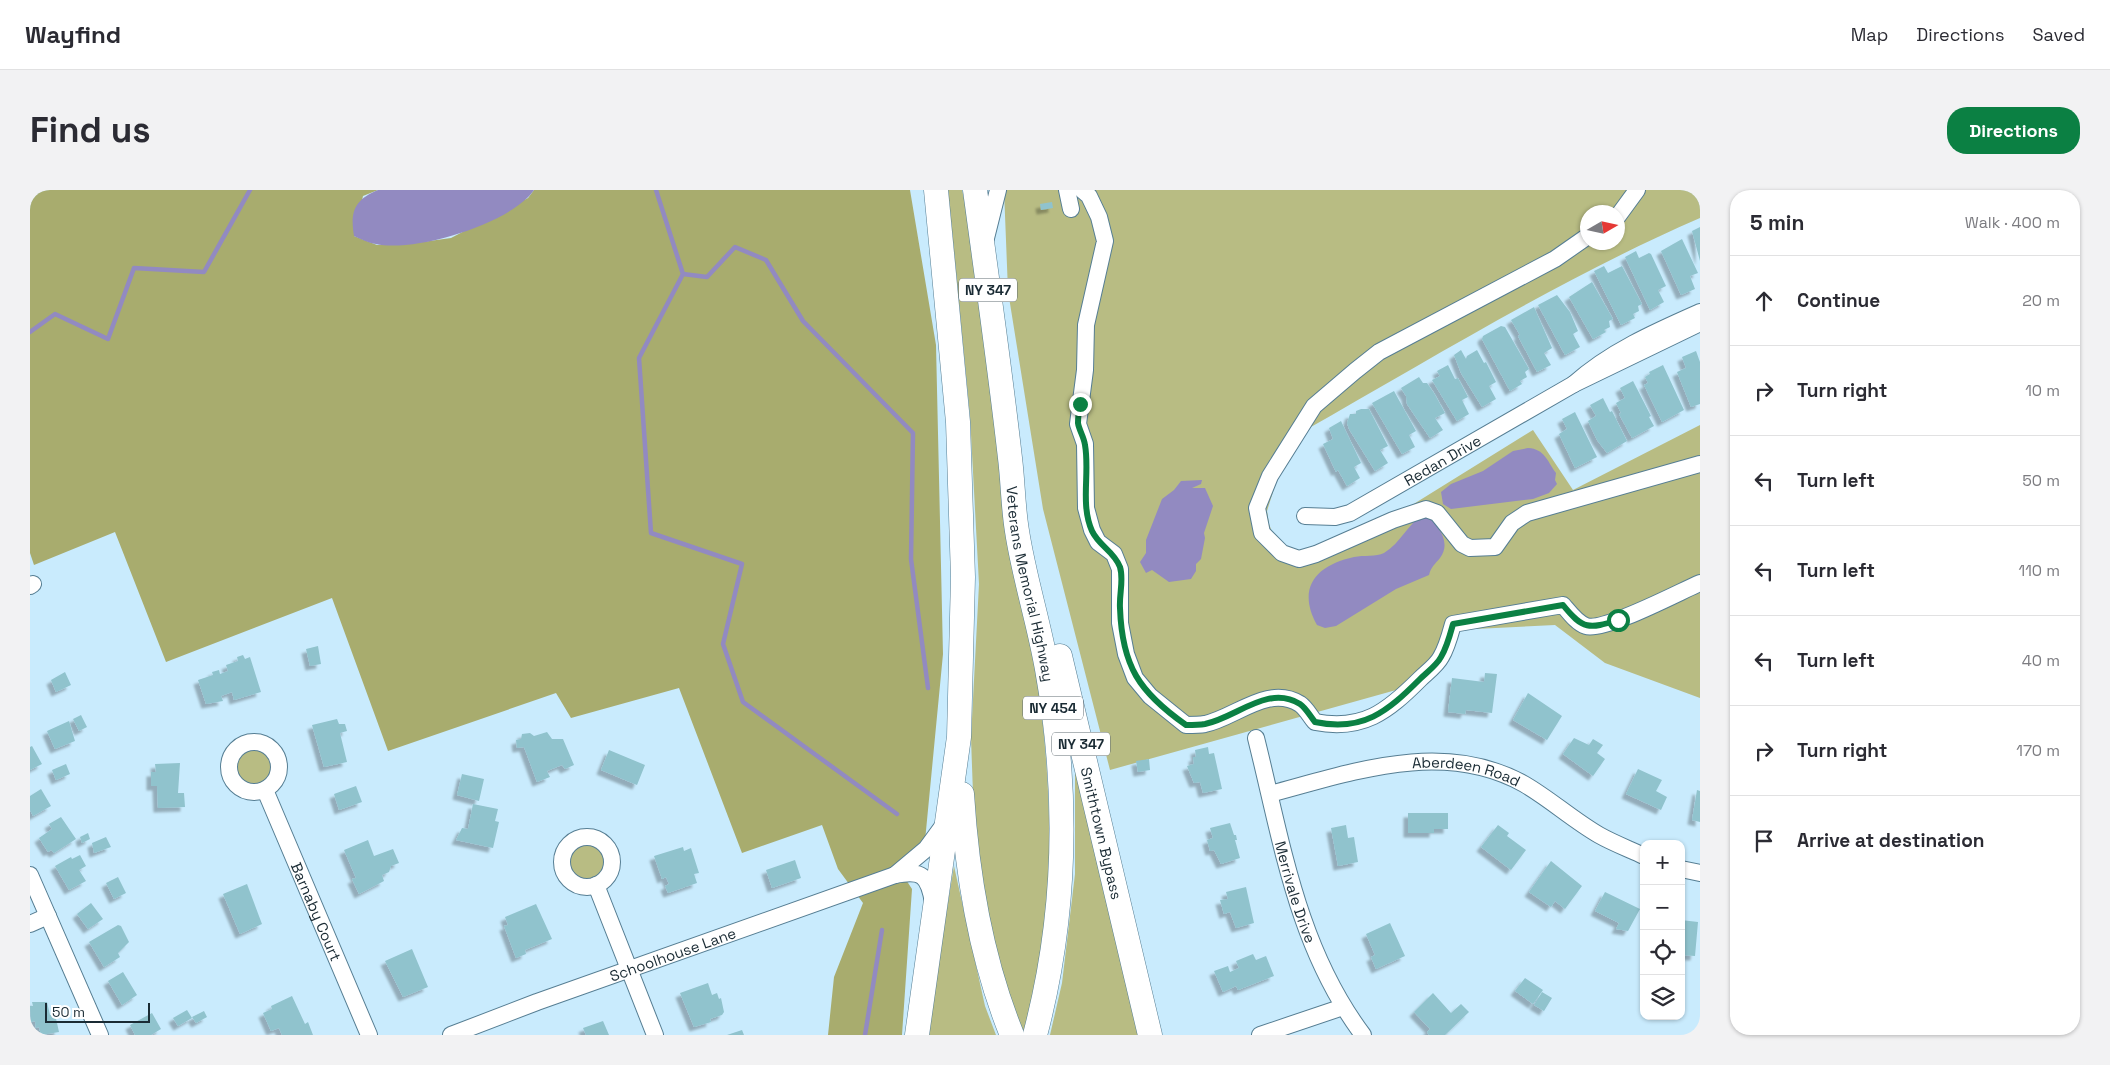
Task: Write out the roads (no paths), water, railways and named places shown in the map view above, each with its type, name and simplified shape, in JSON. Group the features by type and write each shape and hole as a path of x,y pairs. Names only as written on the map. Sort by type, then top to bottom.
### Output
{"highway":[{"name":"NY 347","path":"936,190 955,388 962,499 963,577 959,737 964,816 973,891 986,954 1012,1035"},
{"name":"Veterans Memorial Highway","path":"975,190 1010,458 1017,531 1047,666 1054,714 1062,803 1059,910 1050,969 1035,1035"},
{"name":"Smithtown Bypass","path":"1010,458 1150,1035"},
{"path":"918,1035 959,737"}],"street":[{"path":"983,250 998,190"},
{"path":"1067,190 1071,209"},
{"path":"1082,190 1089,196 1099,217 1105,241 1086,325 1085,370 1078,424 1085,444 1086,508 1092,530 1098,542 1114,554 1120,569 1120,623 1126,654 1135,678 1150,696 1186,725 1206,724 1258,702 1275,698 1290,699 1302,705 1315,722 1336,726 1359,722 1380,714 1398,701 1441,659 1453,624 1563,605 1584,626 1595,627 1618,620 1700,583"},
{"path":"1625,206 1637,190"},
{"path":"1580,241 1547,264 1379,352 1314,406 1270,476 1256,508 1262,533 1282,553 1299,559 1316,554 1393,520 1426,509 1437,513 1462,544 1470,548 1495,547 1512,523 1527,513 1700,464"},
{"name":"Redan Drive","path":"1305,516 1335,517 1350,513 1574,384 1612,357 1678,327 1700,312"},
{"name":"Redan Drive","path":"1678,327 1700,323"},
{"name":"Merrivale Drive","path":"1256,738 1295,895 1307,934 1318,962 1343,1007 1363,1035"},
{"name":"Aberdeen Road","path":"1270,794 1405,762 1457,763 1485,768 1523,783 1599,834 1640,854"},
{"name":"Barnaby Court","path":"265,790 369,1035"},
{"name":"Schoolhouse Lane","path":"895,875 926,849 949,818"},
{"path":"1685,870 1700,874"},
{"name":"Schoolhouse Lane","path":"451,1035 895,875 911,872 924,877 930,887 936,914"},
{"path":"30,875 100,1035"},
{"path":"596,885 656,1035"},
{"path":"30,924 48,916"},
{"path":"1260,1035 1343,1007"}],"waterway":[{"path":"30,332 55,314 108,339 134,268 204,272 250,190"},
{"path":"656,190 683,274 639,358 651,533 742,564 723,644 743,702 897,814"},
{"path":"683,274 707,277 735,247 766,260 803,321 913,433 911,559 928,688"},
{"path":"865,1035 882,930"}]}
